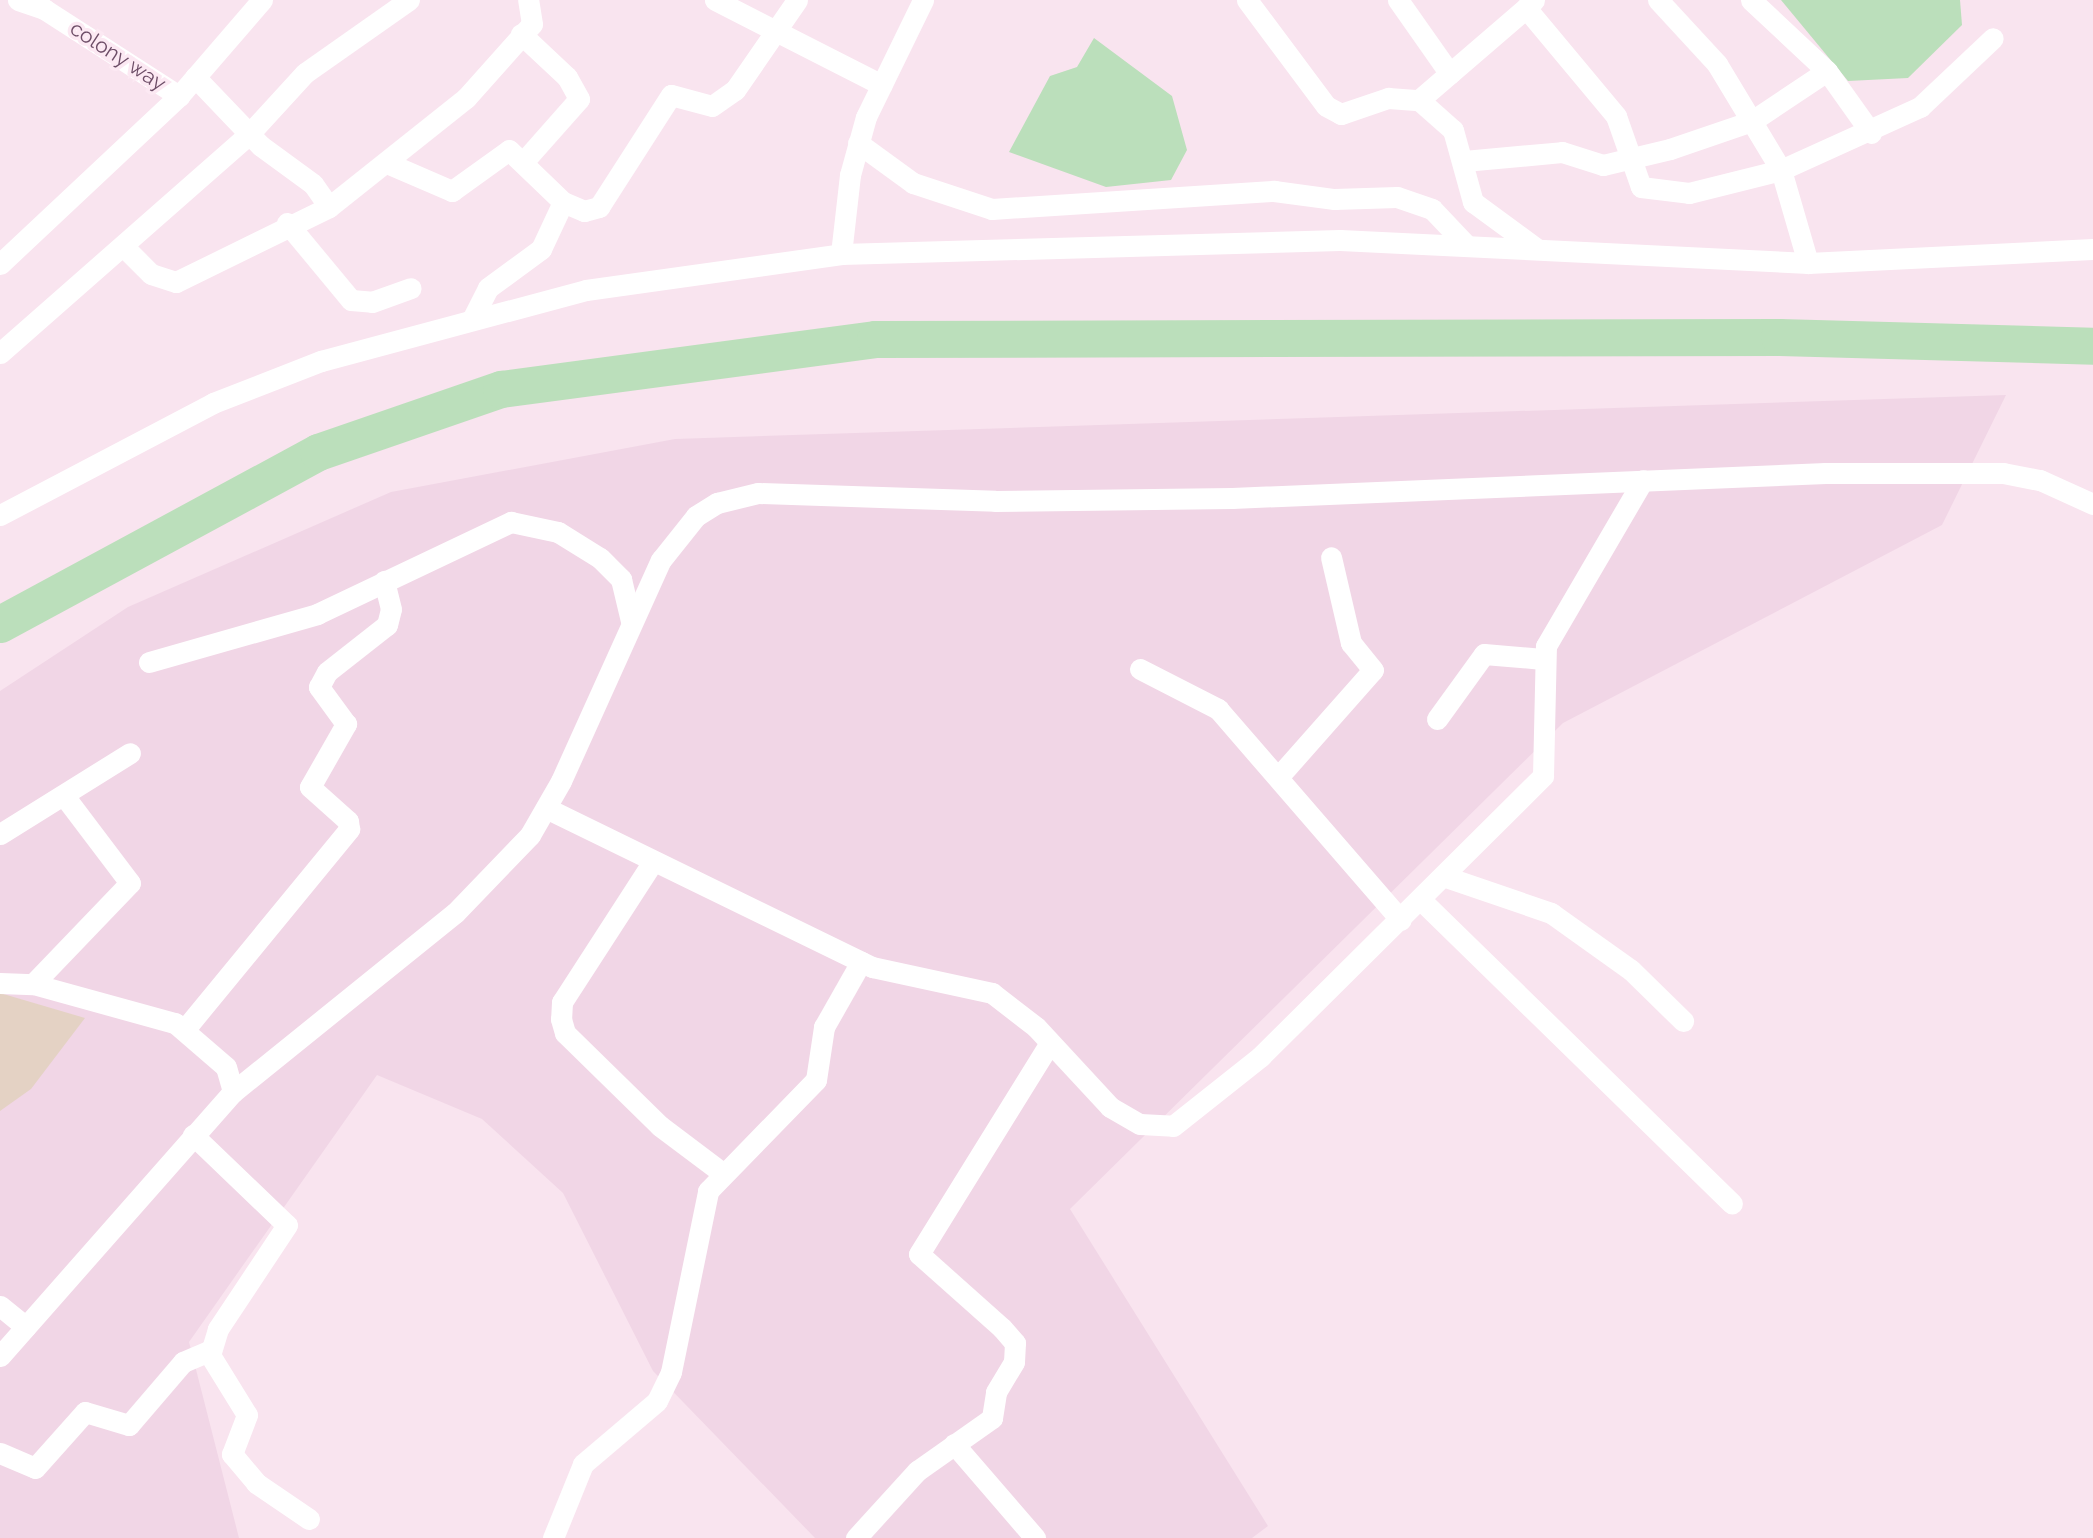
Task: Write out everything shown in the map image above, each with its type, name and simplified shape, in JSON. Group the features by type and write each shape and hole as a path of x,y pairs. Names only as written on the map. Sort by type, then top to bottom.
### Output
{"street":[{"name":"colony way","path":"19,0 44,9 179,96"},
{"path":"0,353 50,303 124,247 250,133 305,74 410,0"},
{"path":"124,247 152,274 176,282 287,223 329,206 387,163 466,98 534,20 528,0"},
{"path":"715,0 882,85"},
{"path":"387,163 452,191 503,152 525,160 563,202 584,211 599,207 671,95 702,106 723,101 777,32 797,0"},
{"path":"841,254 858,143 882,85 923,0"},
{"path":"1247,0 1331,111 1341,114 1388,98 1419,100 1453,130 1474,202 1538,250"},
{"path":"1398,0 1450,74"},
{"path":"1658,0 1717,64 1781,170 1808,263"},
{"path":"1751,0 1827,71 1871,133"},
{"path":"2,258 179,96 256,2"},
{"path":"1419,100 1521,6 1616,116 1634,179 1653,193 1721,187 1781,170 1871,133 1920,107 1993,38"},
{"path":"521,34 567,77 579,99 525,160"},
{"path":"1464,162 1562,152 1603,165 1628,159 1752,121 1827,71"},
{"path":"195,77 250,133 305,176 329,206"},
{"path":"858,143 913,183 992,209 1274,191 1334,200 1397,197 1432,209 1467,246"},
{"path":"472,319 488,288 541,249 563,202"},
{"path":"287,223 351,300 372,302 411,288"},
{"path":"0,515 213,403 321,361 586,290 841,254 1340,240 1808,263 2093,249"},
{"path":"0,1356 192,1135 233,1092 455,914 530,835 631,621 687,525 717,503 758,493 995,501 1232,498 1643,481 2003,473 2040,480 2093,504"},
{"path":"545,808 652,863 861,961 919,981 992,993 1050,1043 1110,1107 1140,1124 1173,1126 1260,1057 1422,901 1543,776 1543,659 1556,622 1643,481"},
{"path":"149,662 317,614 488,528 531,524 558,532 611,567 631,621"},
{"path":"1280,775 1373,670 1346,631 1331,557"},
{"path":"185,1029 349,829 348,821 310,787 346,724 320,687 327,672 387,625 391,608 384,581"},
{"path":"1437,719 1483,654 1543,659"},
{"path":"1140,669 1171,690 1206,700 1280,775 1401,920"},
{"path":"0,834 65,797 130,753"},
{"path":"33,984 130,883 65,797"},
{"path":"652,863 562,1002 561,1019 573,1041 660,1126 721,1172"},
{"path":"1446,877 1550,913 1631,970 1683,1021"},
{"path":"1422,901 1732,1204"},
{"path":"553,1538 583,1464 657,1401 671,1372 698,1255 699,1216 721,1172 816,1080 824,1027 861,961"},
{"path":"0,983 33,984 156,1015 185,1029 226,1067 233,1092"},
{"path":"856,1538 901,1486 992,1418 996,1392 1017,1353 1002,1328 919,1254 1050,1043"},
{"path":"0,1453 35,1468 85,1412 120,1427 129,1424 183,1363 211,1350 287,1225 192,1135"},
{"path":"0,1306 26,1327"},
{"path":"211,1350 212,1365 247,1415 232,1454 256,1483 309,1519"},
{"path":"954,1444 1035,1538"}],"shaded area":[{"path":"1781,0 1960,0 1962,25 1908,78 1848,81"},
{"path":"1094,38 1172,96 1187,150 1171,180 1106,187 1009,152 1050,76 1077,67"},
{"path":"2006,395 1942,525 1563,723 1070,1209 1268,1526 1252,1538 815,1538 653,1371 563,1193 482,1119 377,1075 189,1342 239,1538 0,1538 0,691 128,607 391,492 675,439"},
{"path":"0,993 85,1018 31,1089 0,1111"}],"waterway":[{"path":"0,624 318,452 501,389 875,339 1779,337 2093,346"}]}
